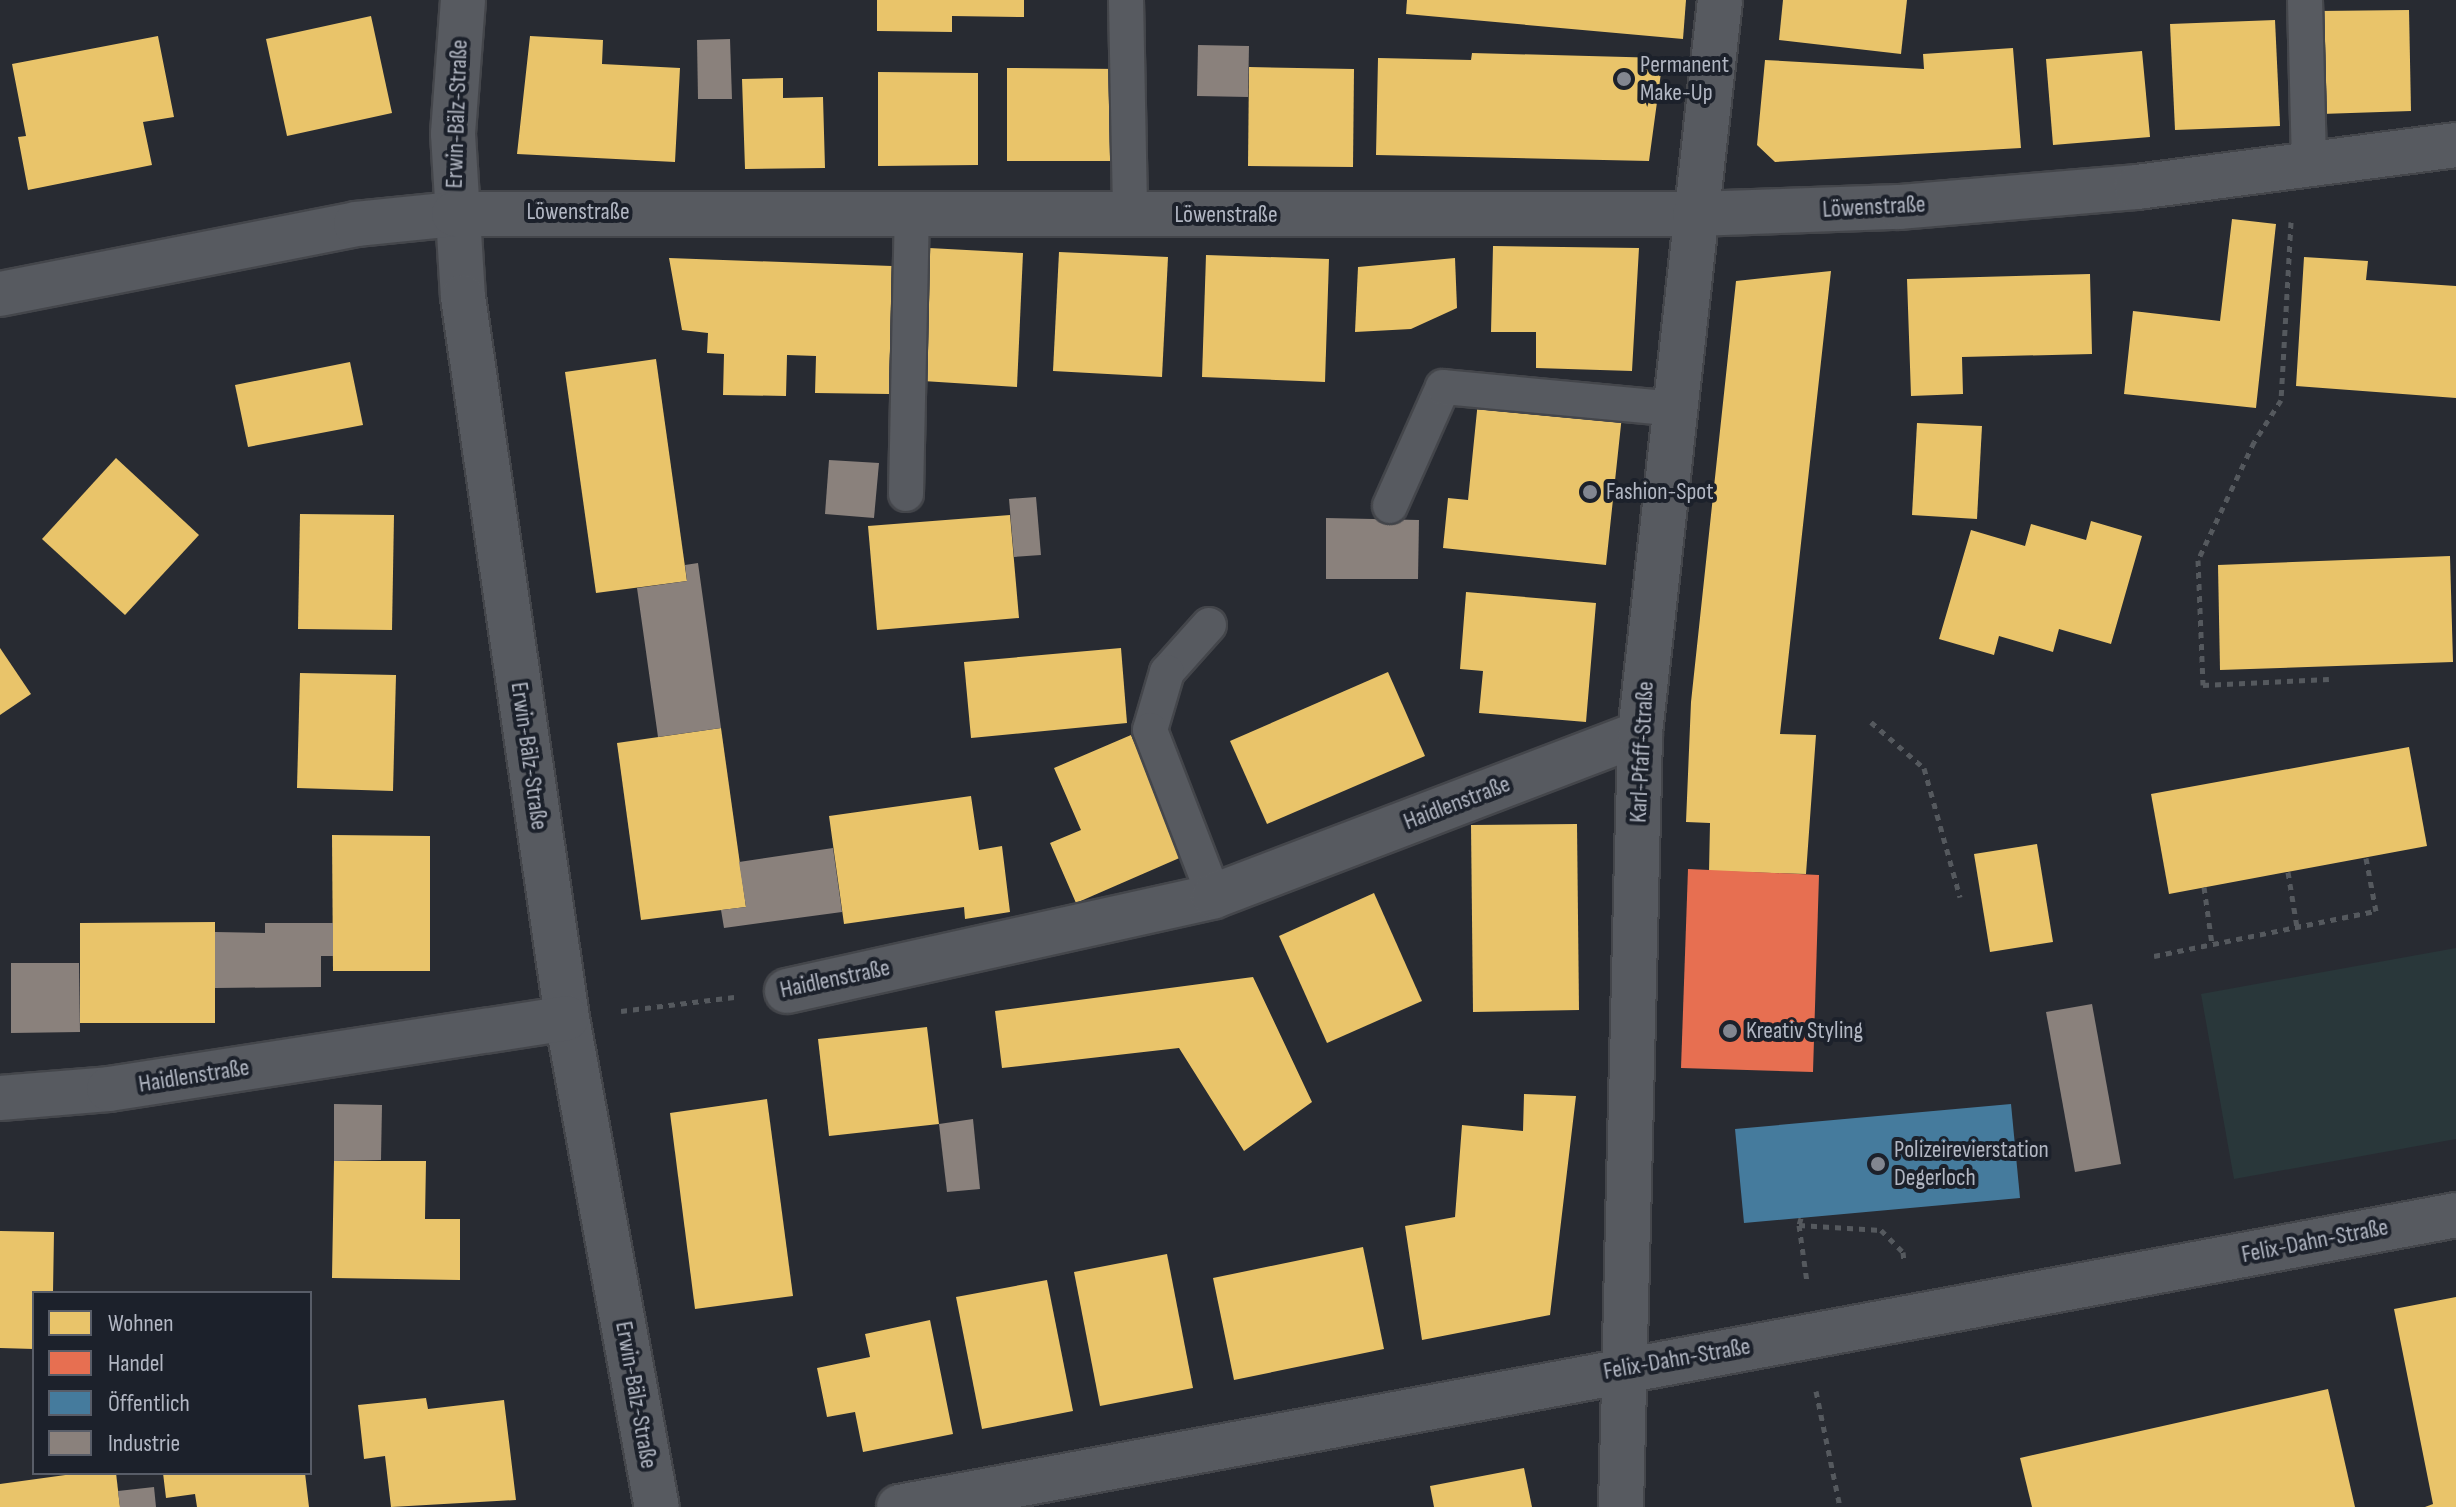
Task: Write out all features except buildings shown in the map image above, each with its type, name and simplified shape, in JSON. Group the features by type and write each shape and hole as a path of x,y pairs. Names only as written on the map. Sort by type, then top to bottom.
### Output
{"street":[{"name":"Erwin-Bälz-Straße","path":"463,0 453,134 454,214 567,1018 657,1507"},
{"name":"Karl-Pfaff-Straße","path":"1621,1507 1640,733 1720,0"},
{"name":"Löwenstraße","path":"0,294 356,224 454,214 1695,214 1899,207 2301,168 2456,145"},
{"name":"Haidlenstraße","path":"787,991 1214,896 1640,733"},
{"name":"Haidlenstraße","path":"0,1098 109,1089 567,1018"},
{"name":"Felix-Dahn-Straße","path":"899,1507 2456,1215"}],"lane":[{"path":"1126,0 1130,215"},
{"path":"2301,168 2305,0"},
{"path":"906,494 912,215"},
{"path":"1390,506 1443,387 1674,409"},
{"path":"1209,625 1167,672 1150,730 1214,896"}],"path":[{"path":"2301,168 2281,400 2254,442 2198,560 2203,685 2329,679"},
{"path":"1871,722 1924,768 1960,897"},
{"path":"2154,956 2376,911 2366,858"},
{"path":"2288,872 2297,927"},
{"path":"2204,887 2212,944"},
{"name":"Haidlenstraße","path":"567,1018 787,991"},
{"path":"1801,1218 1799,1225 1881,1230 1903,1252 1907,1317"},
{"path":"1804,1336 1840,1507"}],"shaded area":[{"path":"2456,948 2456,1139 2234,1179 2201,994"}],"place":[{"name":"Permanent Make-Up","path":"1624,79"},
{"name":"Fashion-Spot","path":"1590,492"},
{"name":"Kreativ Styling","path":"1730,1031"},
{"name":"Polizeirevierstation Degerloch","path":"1878,1164"}]}
